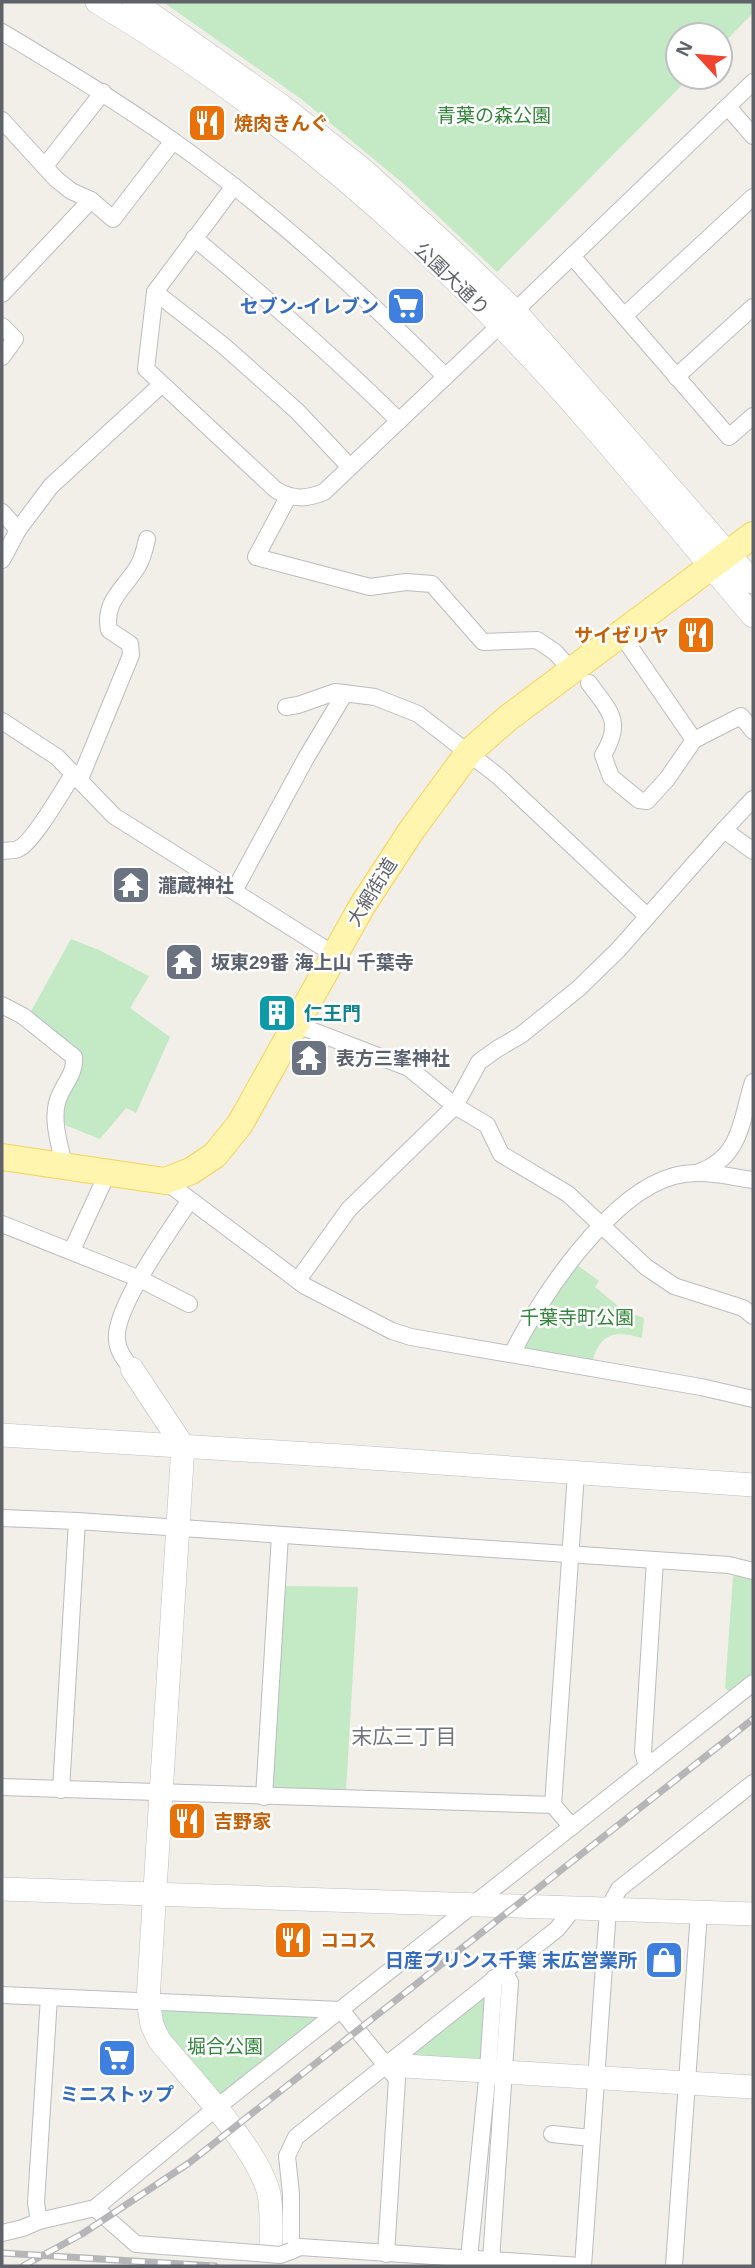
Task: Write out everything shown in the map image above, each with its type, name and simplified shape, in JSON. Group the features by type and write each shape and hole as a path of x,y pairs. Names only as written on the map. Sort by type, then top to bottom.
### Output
{"main road":[{"name":"大網街道","path":"165,1181 191,1171 215,1155 240,1124 362,906 411,831 469,752 508,718 580,677 621,634 753,535"},
{"path":"2,1157 165,1181"}],"street":[{"name":"公園大通り","path":"97,2 185,58 310,151 507,318"},
{"name":"公園大通り","path":"134,2 283,107 361,168 445,244 621,459 720,560 753,582"},
{"path":"2,32 103,92 234,186 377,307 445,376"},
{"path":"234,186 155,292 146,369 276,490 288,497 312,497 324,492 753,82"},
{"path":"45,166 103,92"},
{"path":"728,107 753,136"},
{"path":"2,120 71,191 91,200 113,219 173,141"},
{"path":"624,316 753,197"},
{"path":"2,293 91,200"},
{"path":"194,238 267,298 399,421"},
{"path":"572,256 729,437 753,416"},
{"path":"155,292 224,346 297,411 350,467"},
{"path":"676,377 753,307"},
{"path":"2,326 15,339 2,357"},
{"path":"2,560 18,530 51,486 161,385"},
{"path":"288,497 256,557 370,587 406,582 432,584 482,642 537,640 555,652 612,715 614,737 603,755 611,777 639,800 647,802 694,740 741,716 753,731"},
{"path":"2,512 18,530"},
{"path":"2,850 17,850 22,847 77,776 131,655 130,644 109,631 107,612 118,592 138,567 148,539"},
{"name":"公園大通り","path":"720,560 753,616"},
{"path":"621,634 694,740"},
{"path":"286,707 335,692 375,697 418,713 498,776 647,916"},
{"path":"234,891 306,758 345,693"},
{"path":"2,721 57,757 114,816 335,955"},
{"path":"298,1280 349,1209 454,1106 480,1062 522,1035 579,989 618,950 753,799"},
{"path":"724,830 753,850"},
{"path":"2,1005 23,1016 74,1057 75,1067 57,1103 56,1122 64,1165"},
{"path":"295,1024 409,1068 454,1106 487,1125 501,1153 568,1194 646,1267 674,1286 743,1308 753,1316"},
{"path":"513,1354 530,1319 555,1281 611,1214 671,1177 699,1172 726,1157 736,1143 753,1082"},
{"path":"72,1250 108,1172"},
{"path":"699,1172 753,1180"},
{"path":"165,1181 298,1280 392,1331 411,1337 701,1387 753,1399"},
{"path":"190,1200 140,1279 119,1320 117,1330 120,1354 183,1446 148,2000 152,2025 159,2040 256,2162 264,2179 271,2209 273,2249"},
{"path":"2,1224 140,1279 189,1304"},
{"path":"2,1435 753,1485"},
{"path":"572,1827 553,1805 576,1473"},
{"path":"2,1518 729,1565 753,1571"},
{"path":"61,1790 77,1521"},
{"path":"264,1797 280,1535"},
{"path":"647,1767 643,1752 655,1560"},
{"path":"2,2233 95,2208 215,2109 753,1683"},
{"path":"95,2208 136,2244 273,2249 300,2247 582,2266 608,1909 618,1889 753,1783"},
{"path":"2,1787 553,1805"},
{"path":"734,1797 753,1799"},
{"path":"2,1889 753,1914"},
{"path":"273,2249 291,2194 287,2156 296,2137 556,1929 574,1908"},
{"path":"674,2266 699,1912"},
{"path":"470,2258 510,1982 499,1975"},
{"path":"2,1995 341,2010 397,2078 386,2254"},
{"path":"39,2221 36,2203 49,1997"},
{"path":"387,2065 753,2087"},
{"path":"491,2260 496,2070"},
{"path":"552,2134 591,2138"}],"green space":[{"name":"青葉の森公園","path":"163,2 753,2 753,13 734,33 734,21 664,21 664,91 676,91 497,272 405,185 300,98"},
{"path":"71,939 149,976 130,1008 170,1037 136,1113 126,1108 100,1139 60,1123 61,1105 80,1066 29,1015"},
{"name":"千葉寺町公園","path":"577,1265 599,1281 595,1287 624,1311 644,1318 642,1338 624,1334 610,1336 599,1345 592,1362 520,1348 533,1321"},
{"path":"740,1573 753,1577 753,1676 732,1693 725,1688 733,1577"},
{"path":"283,1586 358,1587 346,1791 275,1790 269,1784"},
{"path":"481,1996 488,1998 485,2054 478,2060 415,2057 414,2049"},
{"name":"堀合公園","path":"166,2007 314,2014 317,2021 226,2093 216,2093 165,2030 160,2014"}],"railway":[{"path":"23,2266 82,2234 189,2163 753,1719"},
{"path":"2,2253 215,2266"}],"place":[{"name":"焼肉きんぐ","path":"207,123"},
{"name":"セブン-イレブン","path":"406,306"},
{"name":"サイゼリヤ","path":"696,635"},
{"name":"瀧蔵神社","path":"131,885"},
{"name":"坂東29番 海上山 千葉寺","path":"184,962"},
{"name":"仁王門","path":"277,1013"},
{"name":"表方三峯神社","path":"309,1058"},
{"name":"吉野家","path":"187,1821"},
{"name":"ココス","path":"293,1940"},
{"name":"日産プリンス千葉 末広営業所","path":"664,1960"},
{"name":"ミニストップ","path":"117,2058"}],"district":[{"name":"末広三丁目","path":"404,1736"}]}
